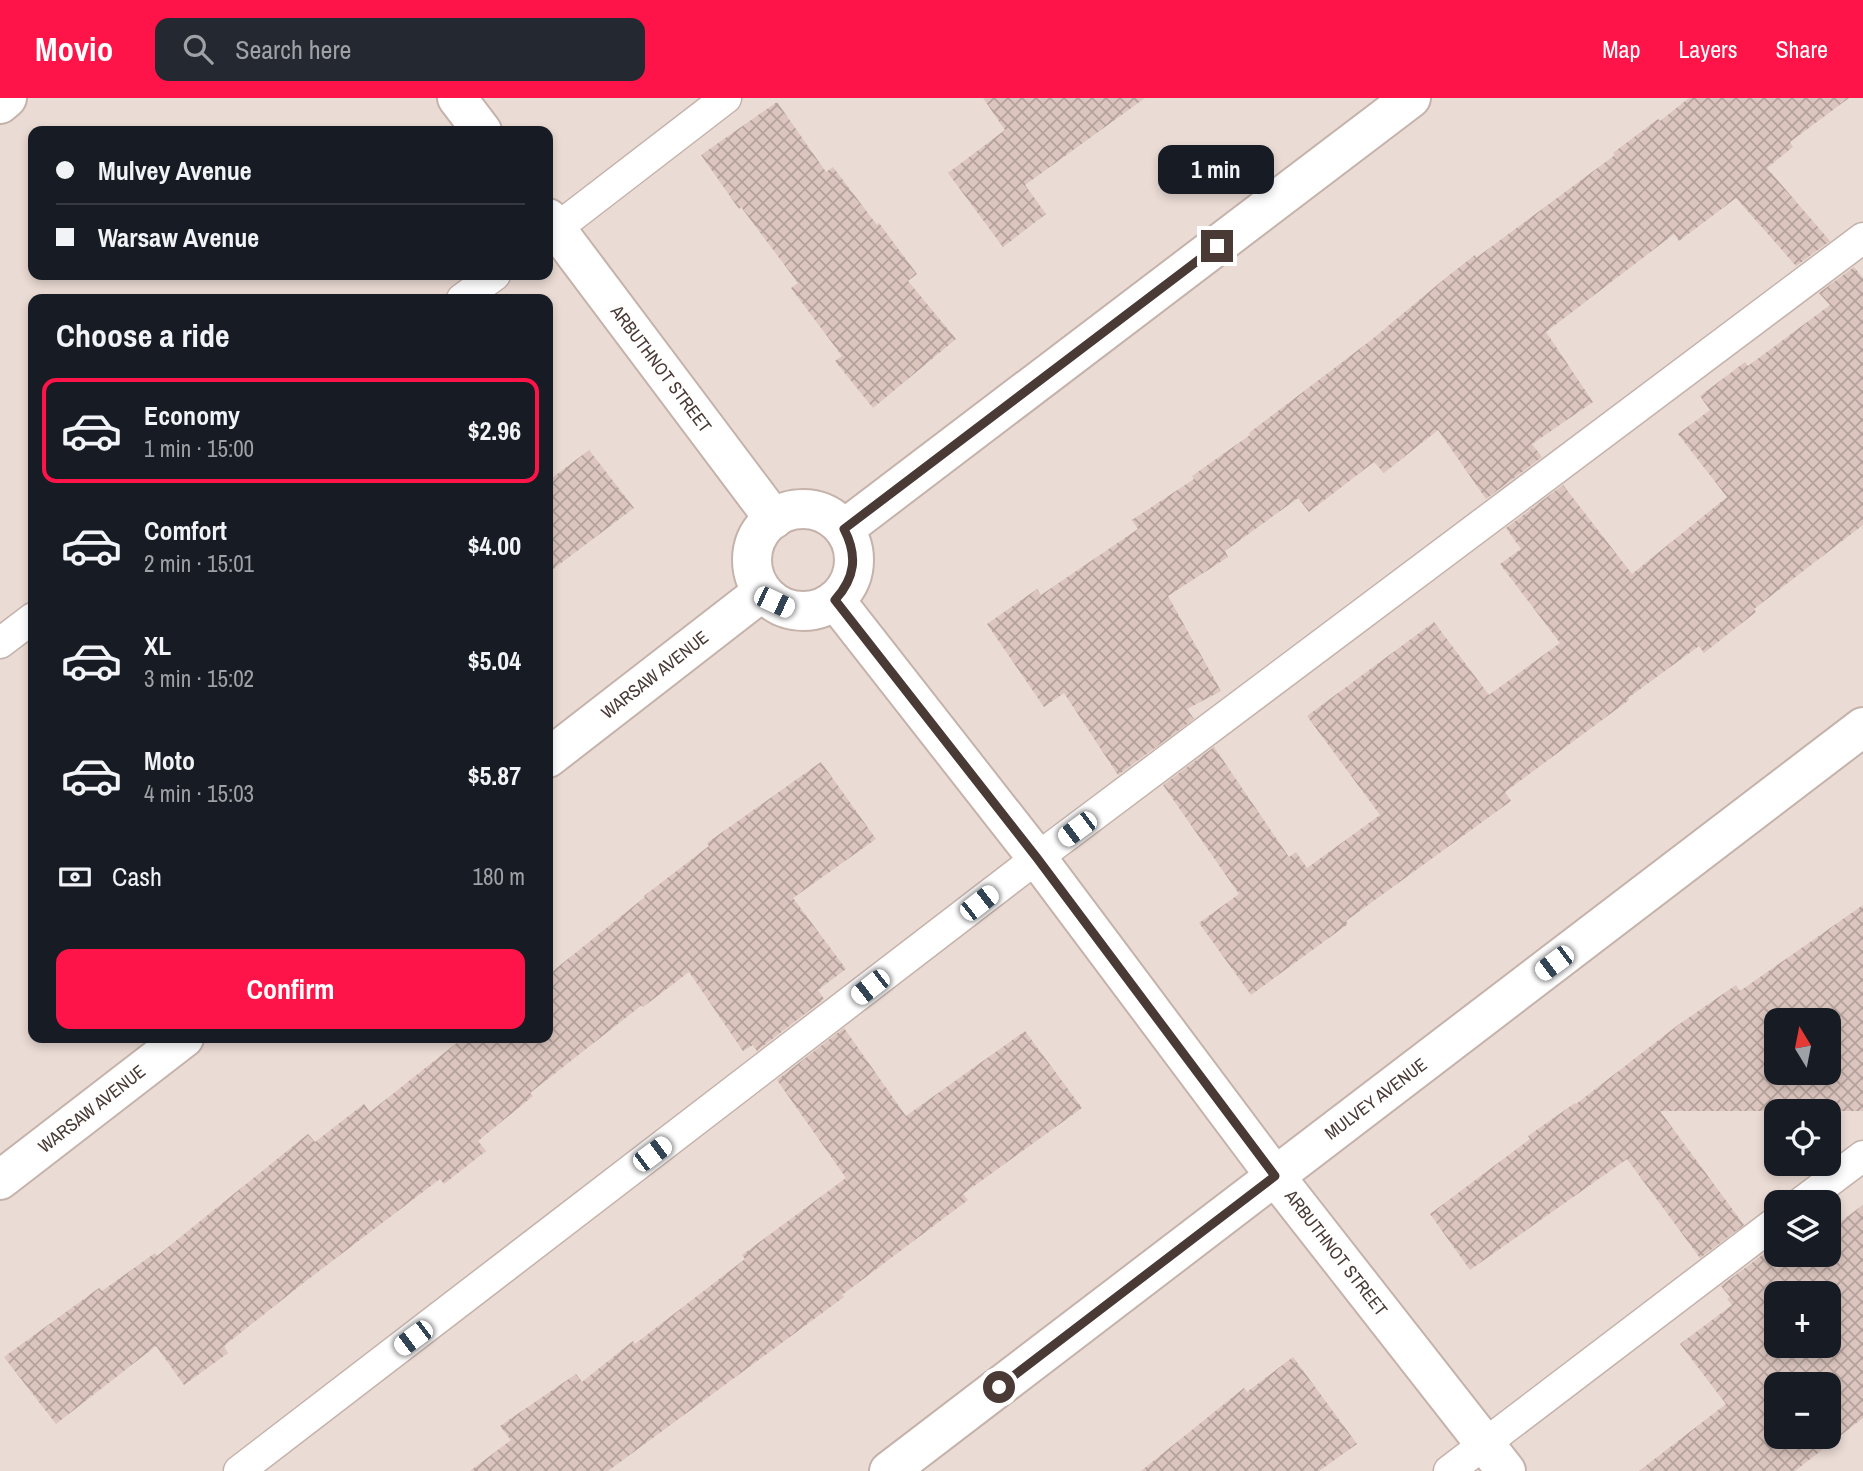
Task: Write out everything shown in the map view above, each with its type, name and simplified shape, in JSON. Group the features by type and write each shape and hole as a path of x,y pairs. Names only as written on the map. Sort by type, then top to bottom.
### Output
{"street":[{"path":"0,104 7,98"},
{"path":"457,98 478,126"},
{"path":"844,529 1411,98"},
{"name":"ARBUTHNOT STREET","path":"553,231 774,519"},
{"path":"788,512 818,512 832,518 844,529 853,551 852,574 846,589 835,600 821,608 797,610 774,602 762,592 752,561 762,530 774,519 788,512"},
{"name":"WARSAW AVENUE","path":"553,754 762,592"},
{"name":"ARBUTHNOT STREET","path":"835,600 1037,858 1275,1176 1496,1457"},
{"name":"MULVEY AVENUE","path":"889,1471 1863,727"},
{"name":"WARSAW AVENUE","path":"0,1180 178,1043"}],"lane":[{"path":"553,225 726,98"},
{"path":"239,1471 1037,858 1863,238"},
{"path":"469,294 488,280"},
{"path":"0,643 28,622"},
{"path":"1818,1190 1863,1156"},
{"path":"1449,1471 1496,1457 1764,1232"}],"shaded area":[{"path":"0,98 1863,98 1863,1471 0,1471"}],"building":[{"path":"983,98 1145,98 1025,185 1046,214 1003,247 948,173 1005,130"},
{"path":"1689,98 1849,98 1790,142 1793,147 1767,168 1830,241 1796,266 1736,198 1679,241 1674,234 1546,332 1593,402 1532,444 1542,457 1486,499 1438,430 1384,473 1374,462 1309,512 1298,498 1225,551 1228,557 1168,596 1221,691 1187,709 1194,719 1118,775 1064,693 1044,707 987,624 1037,589 1041,595 1138,529 1132,520 1194,479 1192,476 1250,435 1249,433 1370,341 1475,255 1476,258"},
{"path":"777,102 826,172 833,167 877,225 879,223 917,274 908,281 956,339 873,408 835,361 842,356 791,288 798,283 741,207 739,209 701,155"},
{"path":"1854,267 1863,278 1863,525 1754,609 1756,612 1704,653 1699,646 1505,792 1511,801 1346,921 1348,924 1251,995 1199,923 1239,894 1163,785 1214,747 1289,857 1296,852 1307,868 1380,815 1307,716 1434,622 1489,695 1560,643 1500,564 1521,549 1506,528 1563,485 1632,574 1727,497 1678,434 1710,410 1700,396 1745,362 1748,366 1830,305 1819,293"},
{"path":"589,450 634,508 553,569 553,477"},
{"path":"821,762 876,839 793,898 846,969 818,990 824,999 757,1051 753,1045 743,1051 689,972 643,1007 642,1005 530,1093 533,1096 478,1141 486,1151 444,1184 440,1179 302,1284 224,1346 228,1353 184,1385 156,1346 56,1424 4,1357 99,1288 102,1291 155,1253 157,1256 308,1134 315,1142 364,1104 370,1112 457,1043 553,1043 553,971 709,846 707,843"},
{"path":"1863,905 1863,1111 1841,1111 1841,1099 1764,1099 1764,1111 1660,1111 1744,1225 1700,1258 1627,1159 1470,1270 1430,1214 1530,1139 1528,1136 1576,1104 1678,1025 1736,985 1740,991"},
{"path":"844,1028 906,1116 1025,1031 1082,1108 963,1194 968,1200 842,1295 844,1297 608,1471 470,1471 511,1440 500,1426 576,1374 582,1382 745,1259 742,1255 846,1178 777,1080"},
{"path":"1863,1205 1863,1418 1841,1435 1841,1372 1764,1372 1764,1449 1823,1449 1795,1471 1639,1471 1726,1404 1680,1344 1732,1305 1727,1299 1730,1297 1721,1286 1764,1254 1764,1267 1841,1267 1841,1221"},
{"path":"1293,1357 1357,1444 1319,1471 1141,1471 1244,1388 1247,1392"}],"route":[{"path":"999,1387 1275,1176 1037,858 835,600 846,589 852,574 854,558 844,529 1217,246"}]}
